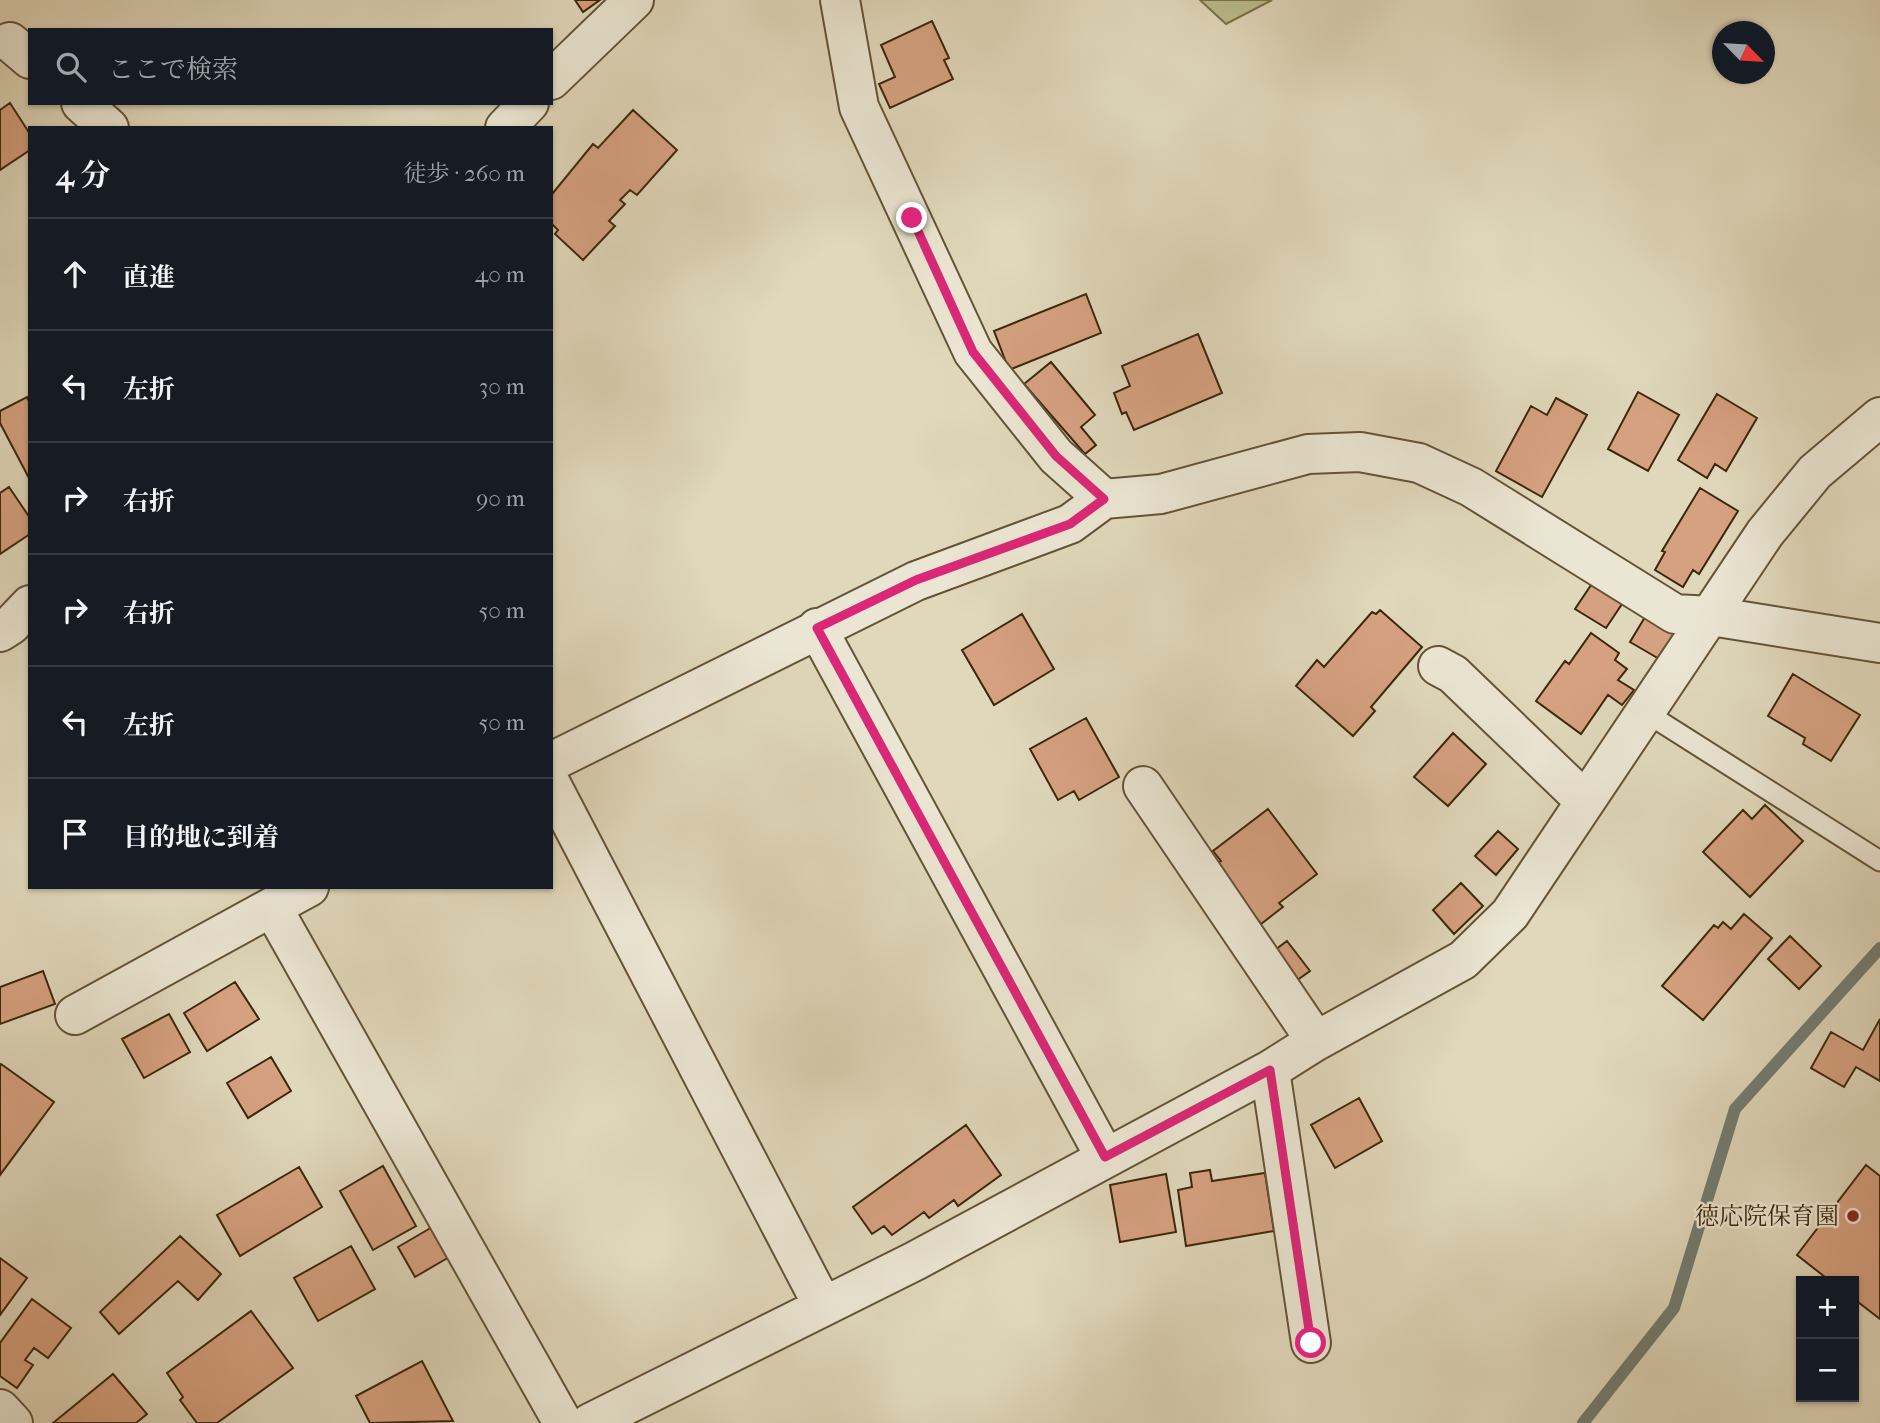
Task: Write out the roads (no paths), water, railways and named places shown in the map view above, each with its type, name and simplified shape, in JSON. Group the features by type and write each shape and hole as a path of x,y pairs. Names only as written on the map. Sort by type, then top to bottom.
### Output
{"street":[{"path":"553,78 634,0"},
{"path":"839,0 859,107 973,352 1056,456 1104,499"},
{"path":"82,105 107,126"},
{"path":"507,126 527,105"},
{"path":"590,1423 915,1261 1270,1070 1316,1041 1463,960 1510,914 1765,533 1815,472 1880,417"},
{"path":"553,761 916,580 1070,524 1104,499 1161,494 1308,454 1360,452 1419,463 1471,486 1675,614 1711,616 1880,643"},
{"path":"0,632 28,607"},
{"path":"817,628 1105,1157"},
{"path":"1437,666 1453,674 1585,801"},
{"path":"1143,786 1316,1041"},
{"path":"553,788 823,1306"},
{"path":"75,1015 305,889"},
{"path":"272,907 563,1423"},
{"path":"1270,1070 1311,1343"},
{"path":"0,1409 13,1423"}],"lane":[{"path":"1645,712 1880,861"}],"waterway":[{"path":"1583,1423 1674,1308 1735,1109 1880,948"}],"place":[{"name":"徳応院保育園","path":"1853,1216"}]}
